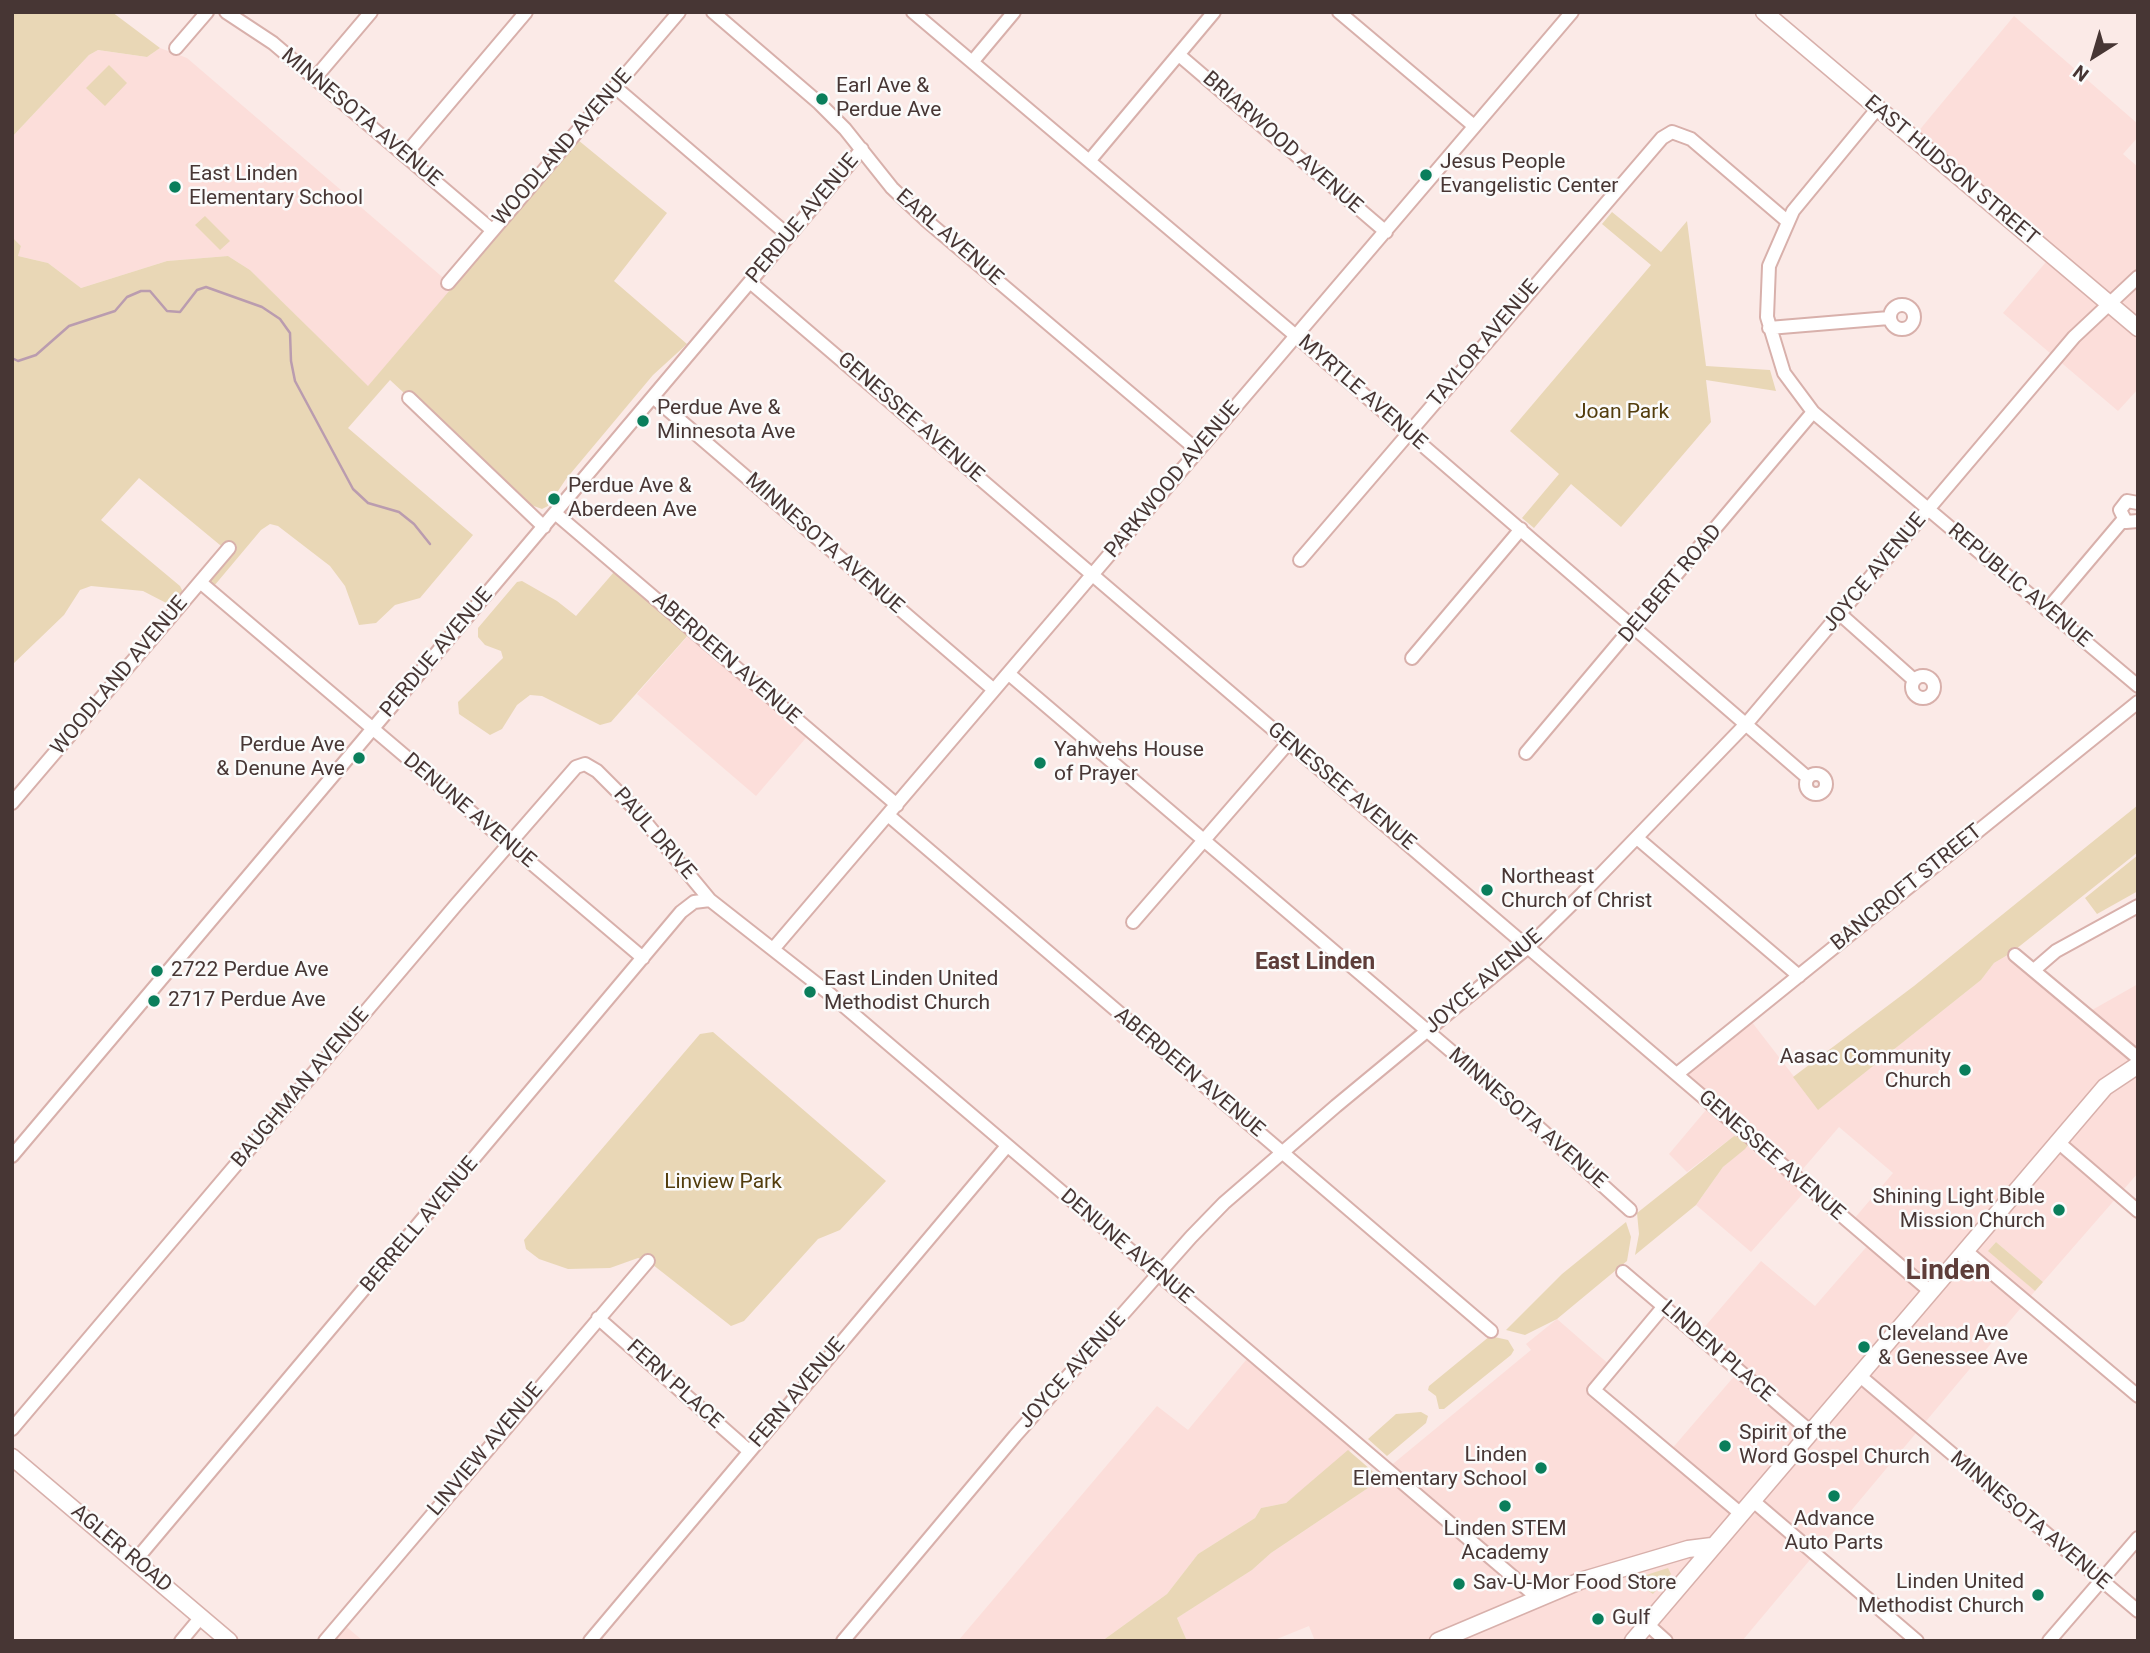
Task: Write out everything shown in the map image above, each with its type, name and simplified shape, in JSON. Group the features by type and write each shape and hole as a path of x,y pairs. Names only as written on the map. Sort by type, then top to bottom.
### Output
{"main road":[{"name":"EAST HUDSON STREET","path":"1764,12 2138,328"},
{"path":"1633,1641 2105,1087 2138,1065"},
{"name":"AGLER ROAD","path":"12,1457 229,1641"},
{"path":"1438,1641 1580,1581 1688,1549 1712,1546"},
{"path":"1648,1560 1674,1564 1677,1570 1676,1589"}],"street":[{"path":"176,48 207,12"},
{"name":"MINNESOTA AVENUE","path":"226,12 273,43 492,230"},
{"path":"315,78 371,12"},
{"path":"405,155 526,12"},
{"name":"WOODLAND AVENUE","path":"448,283 679,12"},
{"name":"EARL AVENUE","path":"713,12 819,103 862,149 892,188 927,221 1197,450"},
{"name":"MYRTLE AVENUE","path":"913,12 1635,626 1808,778"},
{"path":"973,61 1014,12"},
{"path":"1090,160 1214,12"},
{"path":"1339,12 1474,126"},
{"path":"1554,12 1569,17"},
{"name":"PARKWOOD AVENUE","path":"774,948 1569,17"},
{"name":"BRIARWOOD AVENUE","path":"1179,55 1386,232"},
{"path":"615,87 789,236"},
{"path":"1877,109 1787,221 1769,266 1769,328 1889,318"},
{"name":"TAYLOR AVENUE","path":"1300,560 1653,145 1672,132 1691,139 1787,221"},
{"name":"PERDUE AVENUE","path":"12,1156 862,149"},
{"name":"JOYCE AVENUE","path":"843,1641 1024,1426 1224,1203 1527,947 1637,838 1747,723 2074,337 2138,277"},
{"name":"GENESSEE AVENUE","path":"751,282 1931,1292"},
{"name":"REPUBLIC AVENUE","path":"1769,328 1784,373 1813,412 2138,686"},
{"name":"MINNESOTA AVENUE","path":"653,397 995,690"},
{"path":"409,398 544,527"},
{"name":"DELBERT ROAD","path":"1526,754 1813,412"},
{"path":"2123,520 2120,510 2123,503 2130,500 2138,503"},
{"name":"ABERDEEN AVENUE","path":"555,513 897,805"},
{"path":"2123,520 2130,523 2138,521"},
{"path":"2047,610 2123,520"},
{"path":"1412,658 1521,529"},
{"name":"WOODLAND AVENUE","path":"12,803 229,548"},
{"name":"DENUNE AVENUE","path":"200,582 643,958"},
{"path":"1840,614 1914,680"},
{"name":"MINNESOTA AVENUE","path":"1009,674 1506,1098 1630,1210"},
{"name":"BANCROFT STREET","path":"1677,1074 2138,702"},
{"path":"1133,922 1289,742"},
{"name":"BAUGHMAN AVENUE","path":"12,1429 576,767 585,764 597,771"},
{"name":"PAUL DRIVE","path":"597,771 633,807 710,900"},
{"name":"ABERDEEN AVENUE","path":"888,815 1491,1331"},
{"path":"1637,838 1799,976"},
{"name":"DENUNE AVENUE","path":"710,900 774,948 1539,1599"},
{"name":"BERRELL AVENUE","path":"135,1561 681,912 694,902 710,900"},
{"path":"2034,970 2056,951 2138,906"},
{"path":"2015,955 2138,1058"},
{"path":"2058,1142 2138,1212"},
{"name":"FERN AVENUE","path":"590,1641 1007,1146"},
{"path":"1966,1251 2138,1396"},
{"name":"LINVIEW AVENUE","path":"325,1641 648,1261"},
{"name":"LINDEN PLACE","path":"1623,1272 1811,1432"},
{"path":"1664,1306 1594,1390 1740,1513"},
{"name":"FERN PLACE","path":"598,1318 749,1451"},
{"name":"MINNESOTA AVENUE","path":"1860,1376 2138,1611"},
{"path":"1752,1500 1917,1641"},
{"path":"2049,1641 2138,1538"},
{"path":"181,1641 201,1617"},
{"path":"1647,1624 1666,1641"}],"shaded area":[{"path":"2014,16 2138,124 2138,137 2123,154 2138,167 2138,389 2118,411 2003,313 2051,256 1912,139"},
{"name":"East Linden Elementary School","path":"160,48 187,58 454,287 368,387 250,270 228,256 167,261 81,288 48,263 18,256 21,246 12,237 12,137 89,55 98,50 147,57"},
{"path":"693,630 811,732 756,796 637,694"},
{"path":"2011,953 2085,1014 2138,984 2138,1173 2043,1282 1996,1242 1989,1250 2035,1291 1742,1641 1315,1641 1309,1626 1272,1641 1187,1641 1177,1618 1252,1570 1271,1553 1377,1482 1377,1477 1531,1350 1526,1344 1557,1319 1611,1366 1588,1396 1664,1458 1737,1373 1696,1337 1761,1261 1815,1306 1869,1244 1848,1226 1893,1173 1839,1127 1796,1177 1808,1188 1751,1252 1696,1205 1723,1167 1748,1145 1734,1136 1687,1172 1669,1154 1711,1104 1678,1076 1748,1017 1819,1109 1981,980 1994,963"},
{"path":"1251,1354 1356,1444 1343,1458 1286,1503 1261,1508 1255,1518 1198,1554 1167,1594 1102,1641 958,1641 1157,1406 1188,1430"},
{"path":"342,1623 363,1641 326,1641"}],"green space":[{"path":"12,12 112,12 160,48 147,57 98,50 89,55 12,137"},
{"path":"109,65 127,83 105,106 86,88"},
{"path":"578,140 667,213 614,281 687,344 653,375 566,479 548,506 542,509 531,505 487,470 390,380 348,428 473,535 420,598 395,605 376,623 359,625 345,586 330,566 278,526 270,524 261,530 214,586 207,583 226,550 139,478 101,520 180,586 184,594 172,606 143,591 91,586 80,590 64,615 12,665 12,237 21,246 18,256 48,263 81,288 167,261 228,256 250,270 368,386"},
{"name":"Joan Park","path":"1612,212 1661,252 1687,221 1706,366 1770,370 1776,391 1706,380 1711,422 1621,527 1571,484 1534,528 1522,518 1559,474 1510,431 1651,265 1602,224"},
{"path":"205,216 230,241 220,250 195,225"},
{"path":"614,572 689,634 611,722 600,725 542,696 530,695 517,705 502,729 490,735 459,714 458,702 503,658 501,651 485,645 478,637 478,628 517,582 522,581 557,601 576,616"},
{"path":"2138,805 2138,852 2011,953 1994,963 1981,980 1818,1110 1793,1077 1914,986"},
{"path":"2138,855 2138,891 2097,914 2085,898"},
{"name":"Linview Park","path":"713,1032 886,1181 840,1230 818,1239 744,1321 731,1326 648,1261 638,1258 610,1268 568,1269 539,1259 526,1249 524,1240 700,1034"},
{"path":"1734,1136 1742,1138 1748,1145 1745,1149 1723,1167 1696,1205 1635,1255 1639,1234 1637,1213"},
{"path":"1626,1222 1631,1237 1627,1261 1557,1319 1525,1335 1506,1330 1562,1274"},
{"path":"1996,1242 2043,1282 2035,1291 1988,1251"},
{"path":"1490,1336 1508,1340 1514,1350 1511,1355 1444,1409 1439,1409 1436,1396 1428,1390 1429,1386"},
{"path":"1421,1412 1428,1416 1426,1423 1387,1456 1368,1439 1396,1414"},
{"path":"1348,1450 1378,1476 1377,1482 1271,1553 1252,1570 1177,1618 1187,1641 1102,1641 1167,1594 1198,1554 1255,1518 1261,1508 1286,1503"},
{"path":"1668,1568 1671,1574 1653,1594 1641,1586 1640,1577"}],"waterway":[{"path":"12,358 18,361 36,355 69,326 115,311 127,297 141,291 150,291 167,311 180,312 197,290 206,287 262,307 280,319 290,333 295,381 353,489 368,503 399,512 414,524 430,544"}],"place":[{"name":"Earl Ave & Perdue Ave","path":"822,99"},
{"name":"Jesus People Evangelistic Center","path":"1426,175"},
{"name":"East Linden Elementary School","path":"175,187"},
{"name":"Perdue Ave & Minnesota Ave","path":"643,421"},
{"name":"Perdue Ave & Aberdeen Ave","path":"554,499"},
{"name":"Perdue Ave & Denune Ave","path":"359,758"},
{"name":"Yahwehs House of Prayer","path":"1040,763"},
{"name":"Northeast Church of Christ","path":"1487,890"},
{"name":"2722 Perdue Ave","path":"157,971"},
{"name":"East Linden United Methodist Church","path":"810,992"},
{"name":"2717 Perdue Ave","path":"154,1001"},
{"name":"Aasac Community Church","path":"1965,1070"},
{"name":"Shining Light Bible Mission Church","path":"2059,1210"},
{"name":"Cleveland Ave & Genessee Ave","path":"1864,1347"},
{"name":"Spirit of the Word Gospel Church","path":"1725,1446"},
{"name":"Linden Elementary School","path":"1541,1468"},
{"name":"Advance Auto Parts","path":"1834,1496"},
{"name":"Linden STEM Academy","path":"1505,1506"},
{"name":"Sav-U-Mor Food Store","path":"1459,1584"},
{"name":"Linden United Methodist Church","path":"2038,1595"},
{"name":"Gulf","path":"1598,1619"}],"district":[{"name":"East Linden","path":"1315,963"},
{"name":"Linden","path":"1948,1272"}]}
